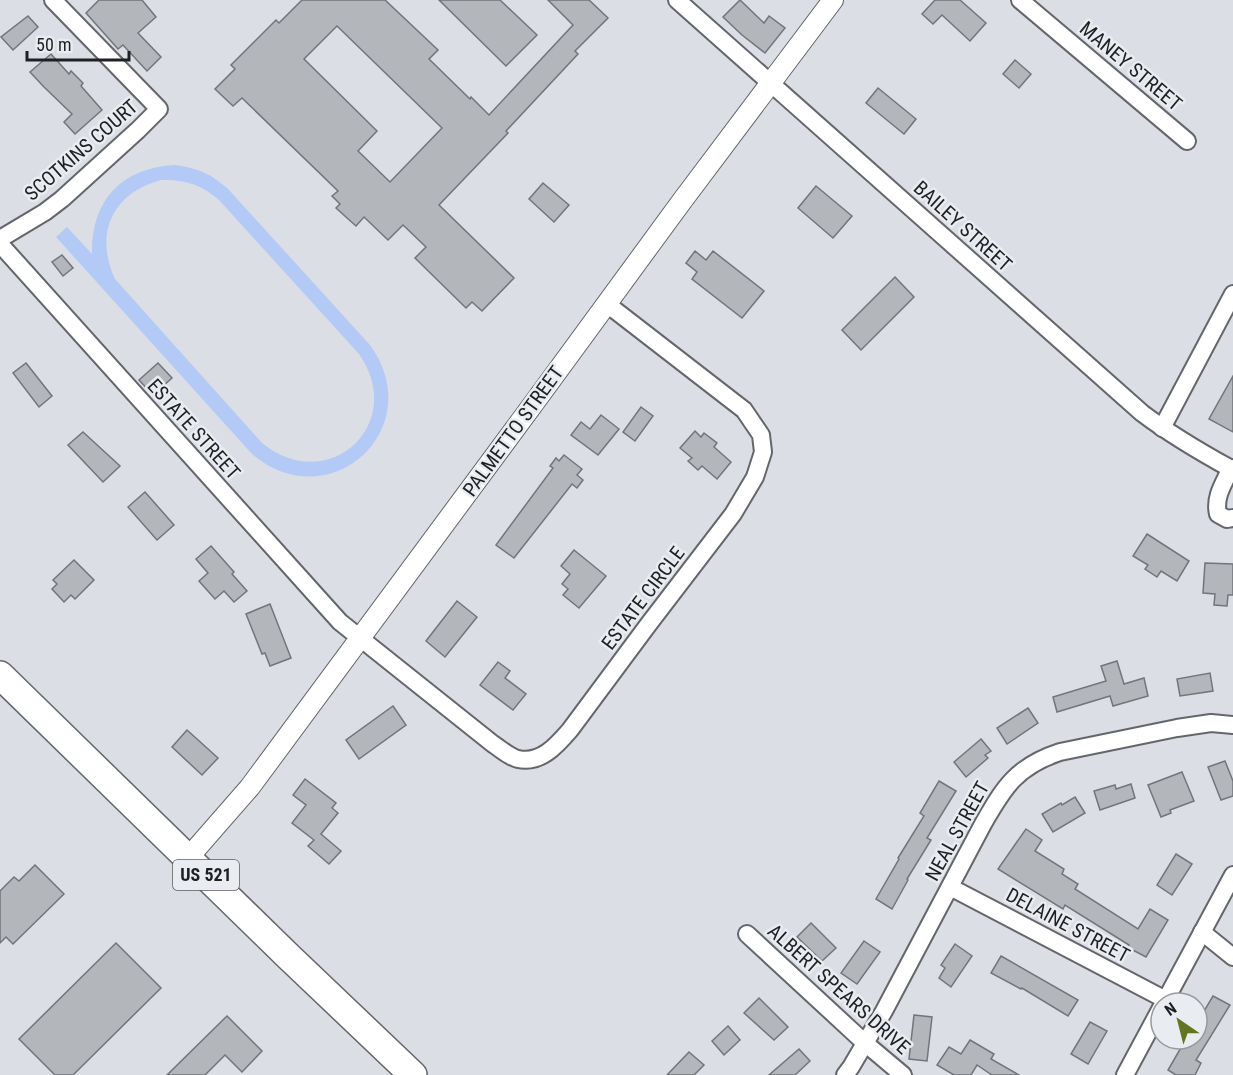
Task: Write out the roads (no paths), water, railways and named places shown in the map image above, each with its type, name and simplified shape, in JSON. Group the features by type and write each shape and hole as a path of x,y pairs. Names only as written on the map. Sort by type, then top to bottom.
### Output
{"highway":[{"name":"US 521","path":"0,675 413,1075"}],"street":[{"name":"SCOTKINS COURT","path":"0,239 54,206 159,109 53,0"},
{"name":"BAILEY STREET","path":"677,0 1142,413 1162,428 1232,469 1217,498 1216,505 1218,514 1227,519 1233,518"},
{"name":"PALMETTO STREET","path":"188,858 250,787 833,0"},
{"name":"MANEY STREET","path":"1020,0 1187,141"},
{"name":"ESTATE STREET","path":"0,244 339,622 360,638"},
{"path":"1162,428 1233,294"},
{"name":"ESTATE CIRCLE","path":"360,638 509,755 517,759 527,759 547,754 570,730 733,514 761,463 763,452 761,435 744,410 606,304"},
{"name":"NEAL STREET","path":"845,1075 884,1011 999,795 1013,778 1027,768 1060,752 1177,728 1211,723 1233,725"},
{"path":"1171,991 1233,875"},
{"name":"DELAINE STREET","path":"950,887 1149,996"},
{"path":"1202,932 1233,957"},
{"name":"ALBERT SPEARS DRIVE","path":"747,934 903,1075"},
{"path":"1125,1075 1149,1031"}]}
